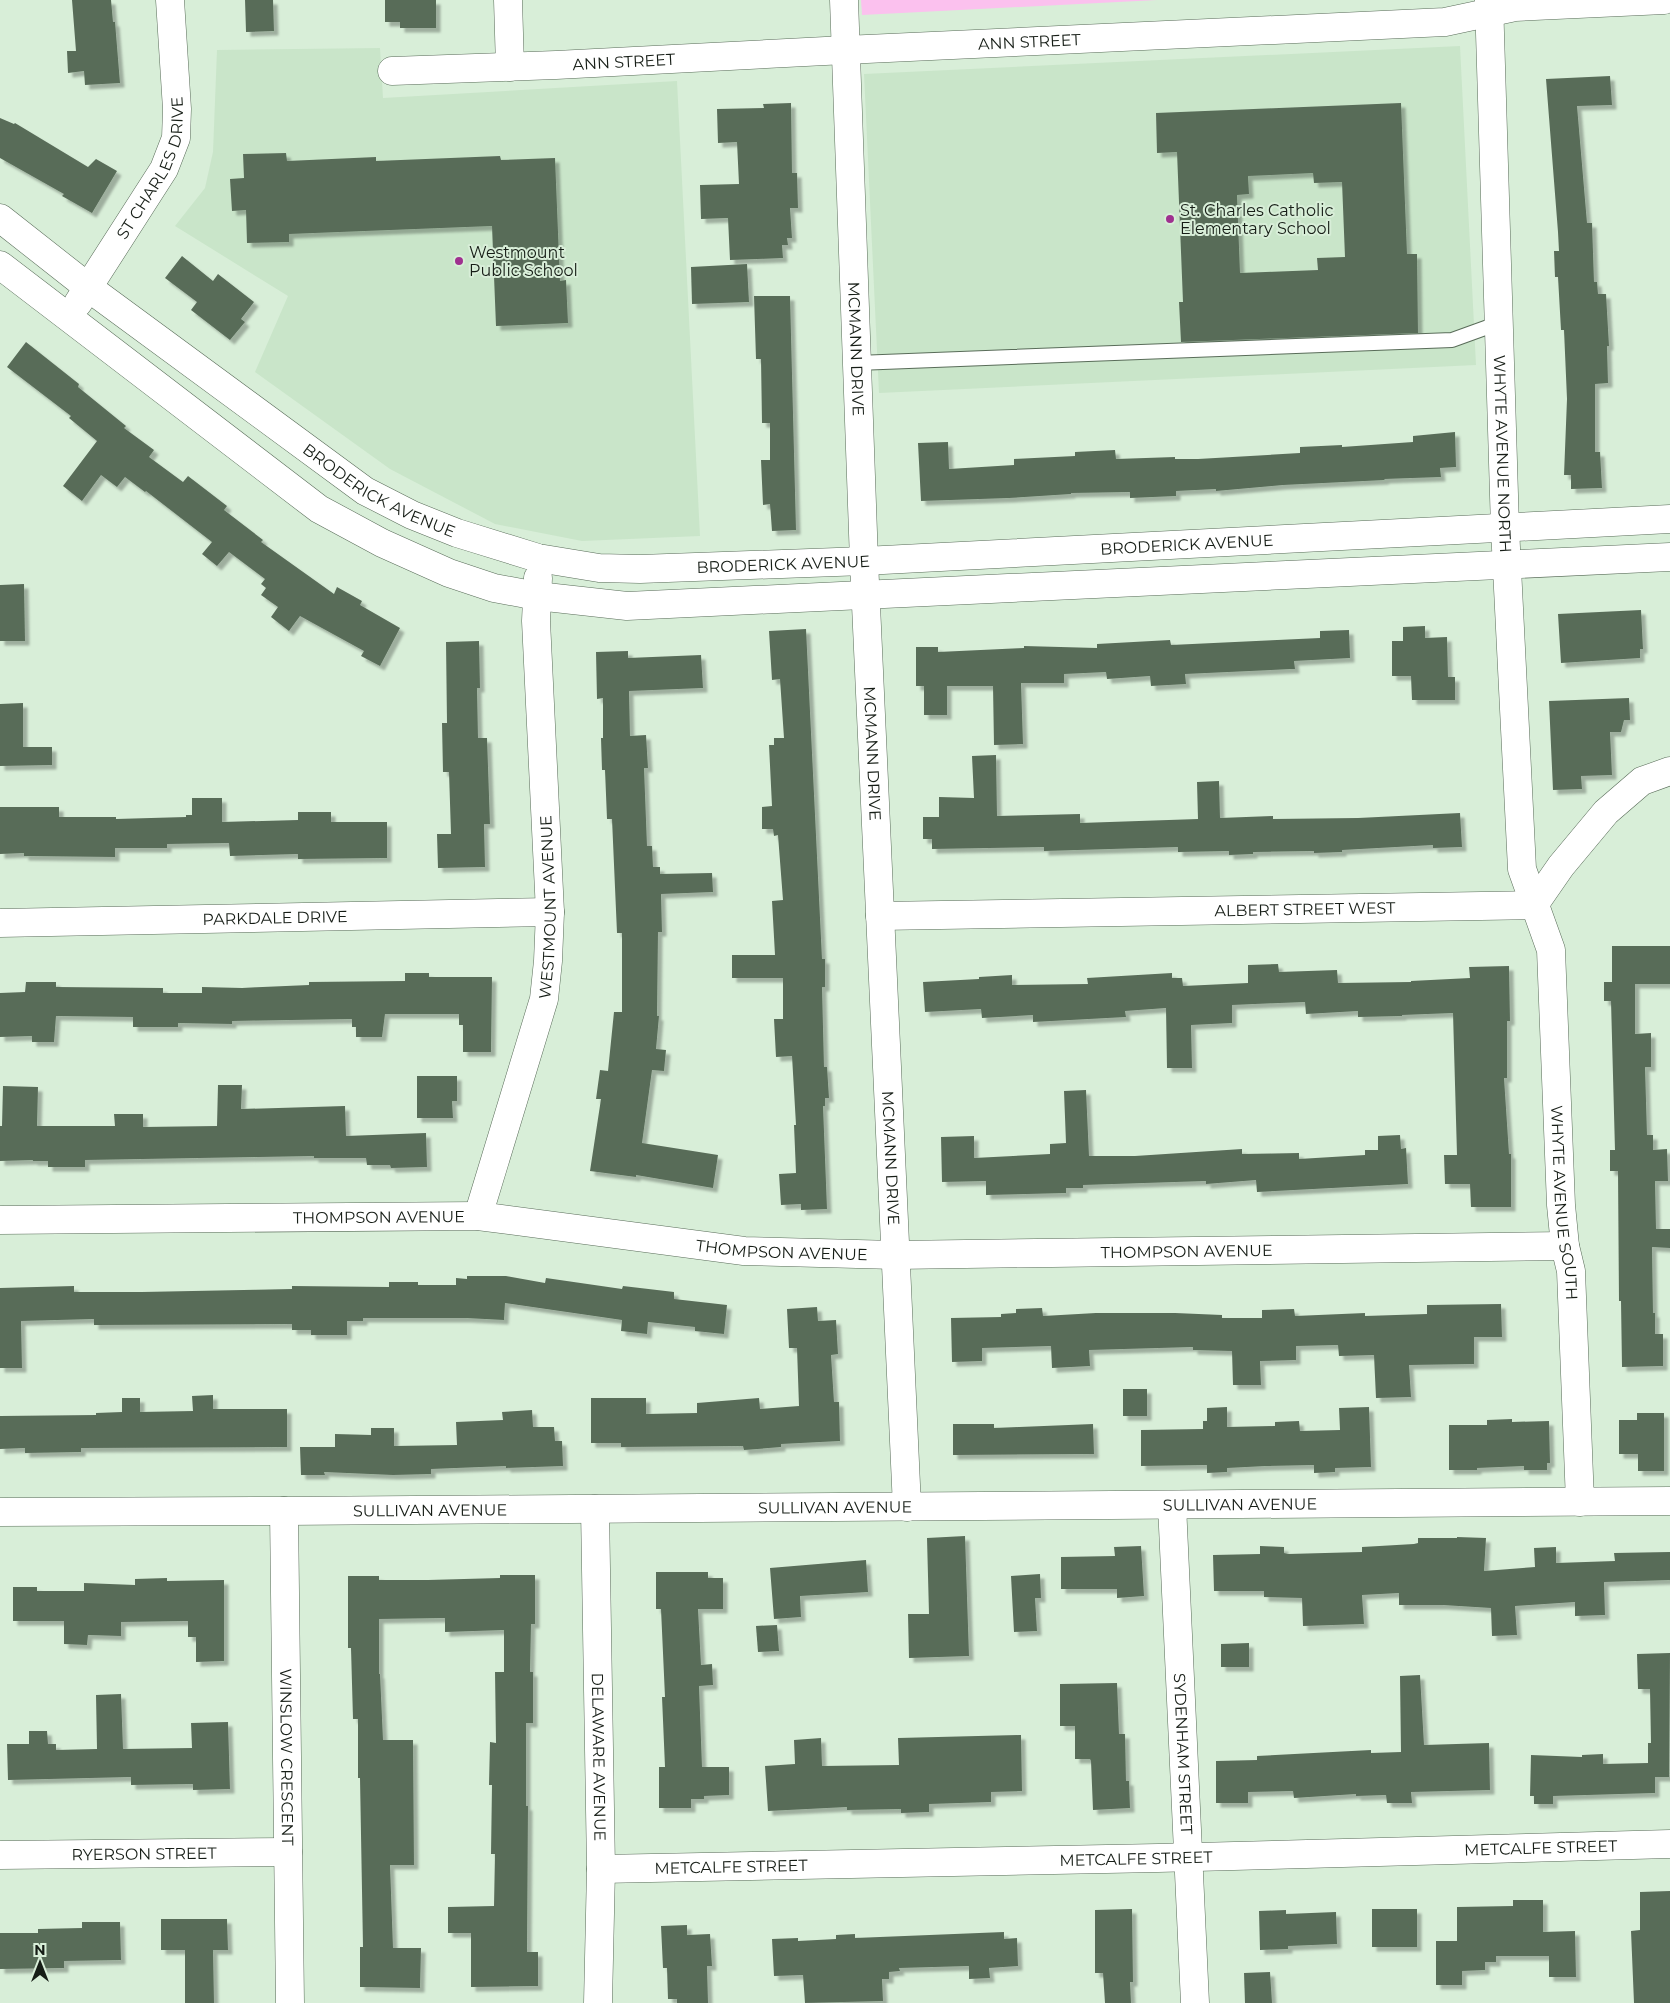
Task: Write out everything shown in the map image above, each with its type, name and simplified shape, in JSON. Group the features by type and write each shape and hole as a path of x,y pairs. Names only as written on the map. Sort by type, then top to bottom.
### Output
{"street":[{"name":"ST CHARLES DRIVE","path":"67,317 89,288 164,169 176,138 177,109 170,0"},
{"path":"508,0 510,68"},
{"name":"MCMANN DRIVE","path":"844,0 864,561 907,1507"},
{"name":"ANN STREET","path":"392,71 510,68 845,50 1445,22 1490,6 1515,7 1664,0"},
{"name":"WHYTE AVENUE NORTH","path":"1490,6 1505,528 1522,869 1534,905"},
{"name":"BRODERICK AVENUE","path":"0,218 89,288 364,492 412,515 457,533 538,558 600,568 640,569 864,561 1670,519"},
{"path":"0,265 319,509 382,543 448,572 494,588 538,596 627,606 1670,557"},
{"name":"WESTMOUNT AVENUE","path":"478,1216 544,999 548,961 550,912 536,621 538,558"},
{"path":"1534,905 1561,866 1606,812 1642,781 1670,772"},
{"name":"ALBERT STREET WEST","path":"880,916 1534,905"},
{"name":"WHYTE AVENUE SOUTH","path":"1534,905 1551,950 1561,1205 1565,1246 1570,1271 1580,1502"},
{"name":"PARKDALE DRIVE","path":"0,923 550,912"},
{"name":"THOMPSON AVENUE","path":"0,1220 478,1216 744,1251 895,1255 1565,1246"},
{"name":"SULLIVAN AVENUE","path":"0,1512 284,1512 1670,1501"},
{"name":"SYDENHAM STREET","path":"1172,1505 1190,1857 1195,2003"},
{"name":"DELAWARE AVENUE","path":"595,1509 601,1869 598,2003"},
{"name":"WINSLOW CRESCENT","path":"284,1512 290,2003"},
{"name":"METCALFE STREET","path":"601,1869 1190,1857 1670,1844"},
{"name":"RYERSON STREET","path":"0,1855 288,1852"}],"lane":[{"path":"857,363 1452,340 1499,323"}],"shaded area":[{"path":"861,0 1157,0 862,15"},
{"name":"St. Charles Catholic Elementary School","path":"1460,46 1476,365 879,393 864,74"},
{"name":"Westmount Public School","path":"380,48 383,98 677,81 700,536 582,541 495,524 390,469 255,372 288,296 175,226 205,188 213,152 217,50"}],"building":[{"path":"72,0 111,0 113,22 115,22 120,83 85,85 84,71 68,73 67,51 76,51"},
{"path":"245,0 273,0 274,31 246,32"},
{"path":"385,0 436,0 436,28 400,28 400,22 385,22"},
{"path":"1610,76 1612,105 1577,106 1587,223 1592,223 1594,282 1597,282 1598,294 1606,294 1609,346 1607,346 1608,383 1595,384 1595,452 1600,452 1602,488 1571,489 1571,475 1564,475 1567,399 1564,330 1561,330 1558,277 1555,277 1554,251 1559,251 1546,79"},
{"path":"791,103 792,173 797,173 798,208 790,208 792,238 787,238 788,245 782,245 783,258 730,260 728,218 701,219 700,185 739,184 737,142 718,143 717,109 764,108 763,104"},
{"path":"1401,103 1407,254 1417,254 1418,333 1181,342 1179,302 1183,302 1177,152 1157,153 1156,113","holes":["1313,173 1314,183 1342,182 1345,257 1317,258 1318,270 1240,273 1237,195 1249,194 1248,176"]},
{"path":"0,118 15,123 88,167 96,159 117,171 92,213 62,196 64,194 0,158"},
{"path":"286,153 287,161 376,157 376,161 500,156 501,160 555,158 560,281 566,280 568,323 496,326 492,226 289,234 289,242 247,243 246,210 232,211 230,179 244,178 243,154"},
{"path":"182,256 213,281 218,274 254,302 241,319 245,322 230,340 191,310 197,302 165,278"},
{"path":"747,264 749,302 692,304 691,267"},
{"path":"754,296 790,296 796,530 772,531 770,504 763,505 761,460 770,460 770,423 762,423 761,359 756,359"},
{"path":"26,342 79,384 78,387 126,426 124,428 154,450 149,457 183,482 188,476 227,506 224,510 263,540 261,542 334,594 337,587 362,601 360,605 400,628 380,666 361,656 364,651 300,616 289,631 271,617 278,607 261,595 266,588 261,584 265,579 229,552 217,566 202,554 212,542 125,477 117,487 101,475 82,501 63,486 97,441 69,418 71,416 7,367"},
{"path":"1455,432 1456,467 1440,468 1441,477 1283,485 1216,491 1216,489 1176,491 1176,496 1130,498 1130,492 1071,493 1009,498 921,501 918,443 948,442 949,469 1014,465 1014,459 1075,456 1075,452 1115,450 1116,459 1175,457 1175,459 1198,459 1300,453 1300,447 1342,445 1342,447 1413,442 1413,436"},
{"path":"24,584 25,641 0,641 0,585"},
{"path":"1641,610 1643,649 1640,649 1640,658 1561,663 1558,614"},
{"path":"1425,626 1425,638 1447,637 1448,677 1455,677 1455,700 1412,700 1411,676 1392,676 1392,641 1403,641 1403,627"},
{"path":"806,629 822,959 825,959 825,987 822,987 824,1067 827,1067 829,1098 825,1098 825,1106 823,1106 827,1209 801,1210 801,1204 781,1205 779,1174 796,1173 794,1125 796,1125 792,1056 776,1057 774,1019 783,1019 783,978 732,978 732,955 775,955 772,901 783,900 778,835 774,836 773,829 762,829 762,807 772,806 769,745 774,745 774,738 784,738 780,679 772,680 769,631"},
{"path":"1349,630 1350,658 1294,661 1295,669 1185,674 1186,684 1151,686 1150,676 1107,679 1106,672 1064,674 1064,683 1021,683 1023,744 994,745 993,686 947,686 947,715 924,715 924,686 916,686 916,647 938,647 938,652 1024,648 1024,646 1097,648 1097,644 1170,640 1171,645 1320,638 1320,631"},
{"path":"479,641 480,688 477,688 478,738 487,738 490,824 484,824 485,867 438,868 437,834 451,834 449,772 443,772 442,723 447,723 446,642"},
{"path":"628,651 628,658 701,655 703,688 629,691 630,736 646,735 648,768 644,768 647,846 652,846 653,867 660,867 660,874 712,873 713,892 661,894 662,932 658,932 657,1016 659,1016 656,1049 666,1050 664,1071 652,1070 642,1143 718,1155 713,1188 636,1175 636,1177 590,1171 601,1099 596,1099 600,1070 608,1071 614,1012 622,1012 622,933 617,933 612,819 607,819 605,770 602,770 603,698 597,699 596,652"},
{"path":"1629,698 1630,720 1624,720 1621,732 1610,732 1612,775 1581,776 1582,789 1553,790 1549,701"},
{"path":"23,703 23,747 52,747 52,765 0,766 0,704"},
{"path":"996,755 997,816 1080,814 1080,823 1198,819 1197,782 1219,781 1220,818 1273,816 1273,819 1358,818 1460,813 1462,847 1433,848 1433,845 1342,850 1342,852 1253,852 1253,854 1229,855 1229,851 1178,852 1178,847 1044,851 1044,847 932,849 932,839 923,839 923,817 939,817 939,797 974,798 972,756"},
{"path":"192,798 222,798 222,822 298,820 298,812 331,812 331,822 387,822 387,858 298,859 298,854 230,856 229,843 167,844 167,848 115,848 115,857 24,856 24,853 0,854 0,807 59,807 59,817 116,817 116,819 186,817 186,815 192,815"},
{"path":"1612,946 1670,946 1670,984 1635,984 1635,1034 1651,1033 1651,1067 1645,1067 1647,1135 1653,1135 1653,1150 1667,1149 1668,1181 1655,1181 1656,1229 1670,1229 1670,1248 1652,1247 1653,1313 1655,1313 1655,1334 1663,1334 1663,1366 1622,1367 1621,1301 1619,1301 1618,1171 1610,1171 1610,1150 1615,1150 1611,1001 1604,1001 1604,982 1612,982"},
{"path":"1278,964 1279,972 1337,970 1338,983 1411,982 1470,978 1469,967 1509,966 1510,1021 1507,1021 1507,1078 1504,1078 1509,1154 1511,1154 1511,1207 1471,1207 1470,1184 1445,1184 1444,1155 1457,1155 1453,1013 1358,1017 1358,1011 1306,1014 1305,1002 1232,1005 1232,1023 1191,1025 1192,1068 1167,1068 1166,1008 1125,1011 1126,1017 1033,1022 1033,1015 982,1018 981,1009 925,1012 923,982 1012,975 1012,985 1088,984 1087,978 1172,973 1172,978 1182,978 1183,986 1248,983 1248,965"},
{"path":"405,973 429,973 429,977 492,977 491,1052 463,1052 463,1025 459,1025 459,1014 385,1014 382,1037 356,1037 356,1027 352,1027 352,1019 232,1021 232,1024 178,1023 178,1027 133,1027 133,1017 56,1016 54,1042 32,1042 32,1036 0,1037 0,993 25,992 26,982 56,982 56,987 163,988 163,993 202,993 202,987 242,988 309,985 309,982 405,981"},
{"path":"417,1076 457,1076 457,1101 452,1101 453,1118 417,1118"},
{"path":"218,1085 242,1085 241,1109 345,1106 346,1136 426,1133 427,1167 391,1168 390,1165 367,1165 366,1158 314,1158 314,1156 85,1160 85,1167 48,1167 48,1161 0,1161 3,1086 38,1087 37,1126 115,1126 114,1114 143,1114 143,1127 217,1126"},
{"path":"1086,1090 1089,1156 1135,1156 1242,1149 1242,1154 1299,1153 1299,1159 1365,1155 1365,1150 1378,1150 1378,1136 1400,1135 1401,1149 1406,1148 1408,1184 1257,1192 1256,1180 1206,1184 1206,1181 1083,1185 1083,1188 1066,1188 1066,1193 986,1195 986,1181 942,1182 941,1137 974,1136 974,1158 1050,1154 1050,1144 1066,1143 1064,1091"},
{"path":"467,1276 506,1276 545,1283 546,1278 622,1289 623,1286 674,1292 674,1299 727,1305 724,1334 695,1331 695,1327 648,1322 647,1334 621,1331 622,1320 505,1303 504,1320 363,1318 363,1321 347,1321 347,1335 311,1335 311,1330 292,1330 292,1324 94,1325 94,1319 21,1321 22,1368 0,1368 0,1288 74,1286 74,1292 142,1292 292,1289 292,1286 389,1287 389,1282 418,1282 418,1285 456,1285 456,1278 467,1279"},
{"path":"1501,1304 1502,1337 1474,1337 1474,1364 1409,1365 1411,1397 1376,1398 1374,1355 1339,1356 1338,1345 1296,1346 1296,1360 1260,1361 1261,1385 1233,1385 1232,1351 1193,1350 1193,1347 1089,1350 1090,1366 1052,1368 1051,1346 982,1348 982,1361 952,1362 951,1318 1001,1317 1001,1314 1016,1313 1016,1309 1042,1308 1043,1316 1096,1313 1175,1313 1222,1315 1222,1318 1262,1318 1262,1310 1294,1309 1295,1316 1365,1313 1365,1316 1427,1314 1427,1305"},
{"path":"817,1307 818,1321 836,1320 838,1354 831,1355 834,1402 839,1402 840,1441 781,1444 781,1447 744,1450 743,1446 621,1447 621,1443 591,1443 591,1398 646,1398 646,1414 697,1413 697,1403 759,1398 760,1409 799,1406 797,1348 789,1348 787,1309"},
{"path":"1123,1389 1147,1389 1147,1416 1123,1416"},
{"path":"213,1395 213,1409 287,1409 287,1447 81,1448 81,1452 25,1453 25,1448 0,1449 0,1416 96,1415 96,1413 122,1412 122,1398 140,1398 140,1412 193,1411 192,1396"},
{"path":"1227,1407 1227,1427 1275,1426 1275,1422 1299,1421 1300,1431 1340,1430 1339,1408 1369,1407 1371,1467 1335,1468 1335,1472 1314,1473 1314,1465 1266,1466 1227,1468 1227,1472 1207,1473 1207,1465 1141,1466 1141,1430 1203,1429 1203,1421 1207,1421 1207,1408"},
{"path":"532,1410 533,1427 554,1427 555,1441 562,1441 563,1466 431,1469 431,1474 393,1475 324,1472 325,1475 301,1475 300,1447 335,1447 335,1434 371,1435 371,1428 394,1428 394,1446 457,1445 456,1422 503,1420 502,1412"},
{"path":"1637,1413 1664,1413 1664,1471 1638,1471 1638,1454 1619,1454 1619,1420 1637,1420"},
{"path":"1512,1419 1512,1422 1549,1421 1550,1463 1547,1463 1547,1470 1524,1470 1524,1466 1449,1470 1449,1425 1487,1425 1487,1420"},
{"path":"953,1424 994,1424 994,1428 1093,1424 1094,1454 953,1455"},
{"path":"965,1536 969,1656 909,1658 908,1614 929,1614 927,1538"},
{"path":"1418,1538 1486,1538 1484,1571 1535,1567 1534,1548 1556,1547 1556,1563 1615,1561 1614,1553 1670,1552 1670,1580 1604,1582 1605,1615 1575,1616 1575,1602 1515,1606 1517,1635 1492,1636 1491,1608 1399,1605 1399,1593 1362,1595 1364,1624 1303,1626 1302,1598 1264,1597 1264,1591 1214,1591 1213,1555 1260,1554 1260,1546 1284,1547 1284,1553 1288,1554 1362,1552 1362,1547 1418,1543"},
{"path":"1141,1546 1144,1596 1117,1598 1117,1589 1061,1589 1061,1557 1115,1556 1114,1547"},
{"path":"866,1560 868,1592 800,1596 801,1617 774,1619 770,1568"},
{"path":"656,1572 708,1572 708,1578 723,1578 723,1609 698,1609 701,1665 712,1664 713,1685 699,1686 702,1767 729,1767 729,1795 704,1796 704,1799 691,1799 691,1808 659,1808 659,1767 665,1767 662,1697 665,1697 661,1609 656,1609"},
{"path":"1040,1574 1041,1598 1035,1598 1037,1631 1014,1632 1011,1576"},
{"path":"500,1575 535,1575 535,1624 531,1624 530,1672 533,1672 533,1723 526,1723 526,1806 528,1806 527,1952 538,1952 538,1986 471,1987 471,1933 448,1933 448,1907 494,1906 495,1854 491,1854 492,1785 489,1785 490,1742 496,1743 495,1672 504,1672 504,1630 445,1632 445,1618 379,1619 379,1674 383,1740 413,1740 414,1865 390,1865 393,1948 421,1948 420,1988 360,1987 360,1947 363,1947 360,1778 358,1778 358,1719 353,1719 351,1648 348,1648 348,1576 379,1576 379,1580 428,1580 500,1578"},
{"path":"167,1578 167,1581 224,1580 224,1661 196,1662 196,1637 188,1637 188,1621 121,1622 121,1636 88,1635 87,1645 64,1644 64,1621 13,1621 13,1587 37,1587 37,1591 84,1591 84,1583 135,1585 135,1579"},
{"path":"777,1625 779,1651 758,1652 756,1626"},
{"path":"1249,1643 1249,1667 1221,1667 1221,1644"},
{"path":"1670,1653 1669,1777 1655,1777 1655,1793 1553,1796 1553,1804 1534,1804 1534,1796 1530,1796 1531,1755 1582,1757 1582,1755 1603,1754 1603,1764 1648,1763 1648,1743 1651,1743 1650,1689 1638,1689 1637,1654"},
{"path":"1420,1675 1424,1745 1489,1743 1490,1790 1411,1792 1412,1803 1387,1803 1386,1795 1356,1796 1356,1794 1294,1798 1293,1791 1248,1792 1248,1803 1216,1803 1216,1761 1257,1760 1257,1756 1371,1750 1371,1753 1401,1752 1400,1676"},
{"path":"1117,1683 1119,1734 1125,1734 1126,1781 1129,1781 1130,1808 1093,1810 1091,1761 1090,1759 1075,1759 1075,1726 1060,1726 1060,1684"},
{"path":"121,1694 123,1749 192,1748 191,1723 228,1722 230,1789 193,1790 193,1784 131,1785 131,1777 8,1780 7,1744 29,1744 29,1731 47,1731 48,1744 56,1744 56,1750 97,1749 96,1695"},
{"path":"1021,1735 1022,1791 991,1792 991,1802 929,1804 929,1812 901,1813 901,1809 847,1810 847,1807 768,1811 765,1766 795,1764 794,1740 821,1738 822,1766 899,1765 898,1738"},
{"path":"1670,1891 1670,2003 1634,2003 1631,1931 1640,1930 1640,1892"},
{"path":"1513,1900 1543,1900 1543,1932 1575,1931 1576,1977 1549,1977 1549,1956 1496,1956 1496,1962 1485,1962 1485,1970 1462,1971 1462,1985 1436,1985 1436,1941 1457,1941 1457,1907 1513,1906"},
{"path":"1132,1909 1133,1982 1130,1982 1131,2003 1105,2003 1103,1973 1095,1973 1095,1910"},
{"path":"1372,1909 1417,1909 1417,1947 1372,1947"},
{"path":"1286,1910 1286,1914 1336,1912 1337,1944 1288,1946 1288,1949 1260,1950 1259,1911"},
{"path":"161,1919 227,1919 228,1950 213,1950 214,2003 185,2003 185,1950 161,1950"},
{"path":"82,1922 120,1922 121,1960 64,1961 64,1968 0,1969 0,1933 38,1933 38,1929 82,1928"},
{"path":"687,1925 687,1935 710,1934 712,1966 707,1966 708,2003 677,2003 677,1999 668,1999 667,1968 663,1968 661,1926"},
{"path":"1004,1932 1004,1939 1017,1938 1018,1966 989,1968 990,1978 969,1979 969,1966 899,1968 900,1971 889,1972 889,1979 882,1979 883,2001 805,2003 803,1975 774,1976 772,1939 798,1938 798,1941 836,1939 836,1935 855,1934 855,1938"},
{"path":"1270,1972 1272,2003 1245,2003 1244,1973"}],"place":[{"name":"St. Charles Catholic Elementary School","path":"1170,219"},
{"name":"Westmount Public School","path":"459,261"}]}
